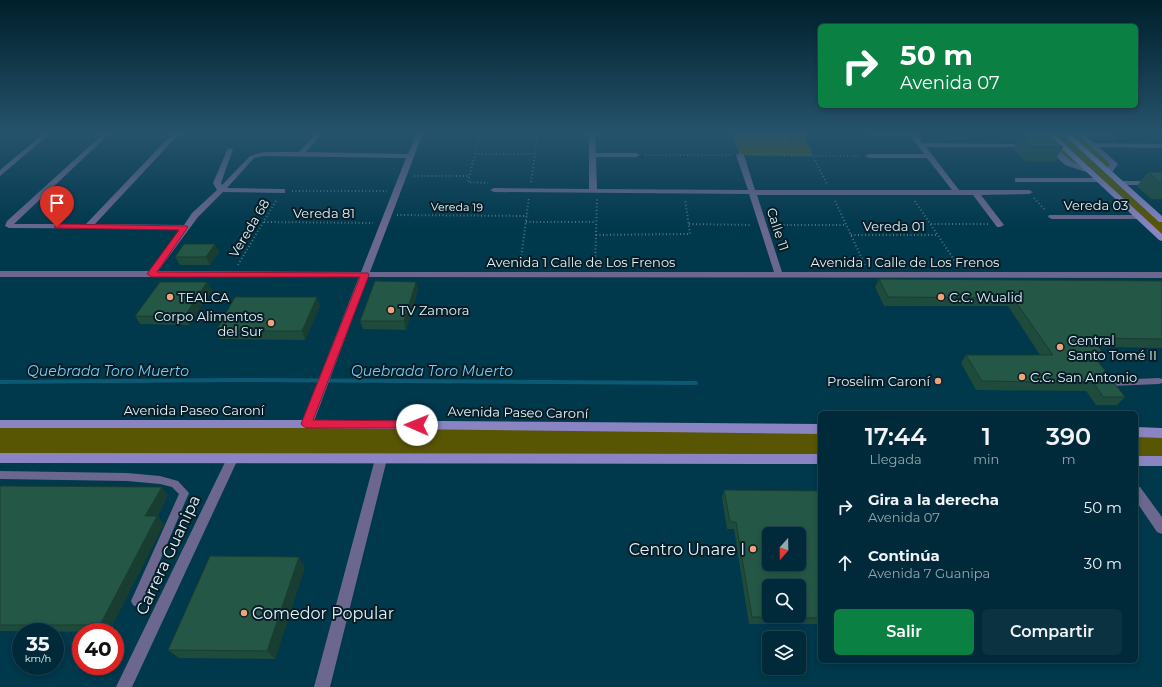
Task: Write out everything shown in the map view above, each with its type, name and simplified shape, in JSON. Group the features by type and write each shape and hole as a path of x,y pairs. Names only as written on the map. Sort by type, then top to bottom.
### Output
{"street":[{"path":"0,174 10,165"},
{"path":"73,165 9,224 11,226 185,227"},
{"path":"88,227 147,165"},
{"path":"221,190 217,183 224,165"},
{"path":"152,274 195,215 245,165"},
{"path":"307,424 407,165"},
{"path":"592,165 592,190"},
{"name":"Calle 11","path":"743,165 779,275"},
{"path":"936,165 957,192"},
{"path":"1073,165 1089,171"},
{"path":"1083,165 1162,238"},
{"path":"1100,165 1162,220"},
{"path":"1108,172 1113,165"},
{"name":"Vereda 03","path":"1018,180 1099,180"},
{"path":"1120,183 1162,183"},
{"path":"221,190 282,191"},
{"path":"494,190 1029,192"},
{"path":"975,192 1000,225"},
{"name":"Vereda 03","path":"1052,217 1140,217"},
{"name":"Avenida 1 Calle de Los Frenos","path":"0,274 1162,275"},
{"name":"Avenida Paseo Caroní","path":"0,424 307,424 818,429"},
{"path":"1138,432 1162,433"},
{"path":"0,458 818,459"},
{"name":"Carrera Guanipa","path":"124,687 232,459"},
{"path":"322,687 381,459"},
{"path":"1138,461 1162,461"},
{"path":"1138,494 1162,528"}],"lane":[{"path":"1112,383 1161,382"},
{"path":"0,475 127,477 160,480 175,484 184,494 136,601"}],"path":[{"path":"472,165 468,182 495,183 494,190"},
{"path":"519,275 533,165"},
{"path":"818,165 870,275"},
{"path":"403,176 469,176"},
{"path":"592,190 597,196 594,274"},
{"path":"282,191 397,191"},
{"name":"Vereda 68","path":"233,274 282,191"},
{"path":"596,235 690,234 683,191"},
{"path":"910,192 965,275"},
{"name":"Vereda 19","path":"386,219 527,216"},
{"name":"Vereda 81","path":"264,222 386,219"},
{"path":"526,222 596,222"},
{"path":"689,224 763,225"},
{"name":"Vereda 01","path":"931,224 1000,225"},
{"name":"Vereda 01","path":"763,225 846,225"},
{"name":"Vereda 01","path":"850,234 938,235"}],"shaded area":[{"path":"1071,165 1111,165 1108,172 1162,220 1162,238 1089,171"},
{"path":"0,424 818,429 818,459 0,458"},
{"path":"1138,432 1162,433 1162,461 1138,461"}],"building":[{"path":"1148,172 1162,172 1162,184"},
{"path":"184,244 215,244 206,257 175,257"},
{"path":"879,279 1162,281 1162,339 1092,338 1104,354 1092,354 1125,397 1103,397 1094,383 982,381 966,355 1053,355 1013,298 888,297"},
{"name":"TV Zamora","path":"375,281 416,282 404,321 360,321"},
{"path":"160,282 207,282 184,317 135,316"},
{"name":"Corpo Alimentos del Sur","path":"235,297 317,297 302,331 216,331"},
{"path":"0,486 162,487 145,516 157,516 101,623 72,623 72,625 64,625 64,623 12,623 12,625 0,625"},
{"name":"Centro Unare I","path":"724,490 818,491 818,618 806,618 806,579 762,579 762,617 752,617 736,522 730,522"},
{"name":"Comedor Popular","path":"210,556 299,557 267,651 168,650"}],"waterway":[{"name":"Quebrada Toro Muerto","path":"0,382 238,380 696,383"}],"place":[{"name":"TEALCA","path":"170,297"},
{"name":"C.C. Wualid","path":"941,297"},
{"name":"TV Zamora","path":"391,310"},
{"name":"Corpo Alimentos del Sur","path":"271,323"},
{"name":"Central Santo Tomé II","path":"1060,347"},
{"name":"C.C. San Antonio","path":"1022,377"},
{"name":"Proselim Caroní","path":"938,381"},
{"name":"Centro Unare I","path":"753,549"},
{"name":"Comedor Popular","path":"244,613"}],"route":[{"path":"57,227 185,227 152,274 365,275 307,424 417,425"}]}
